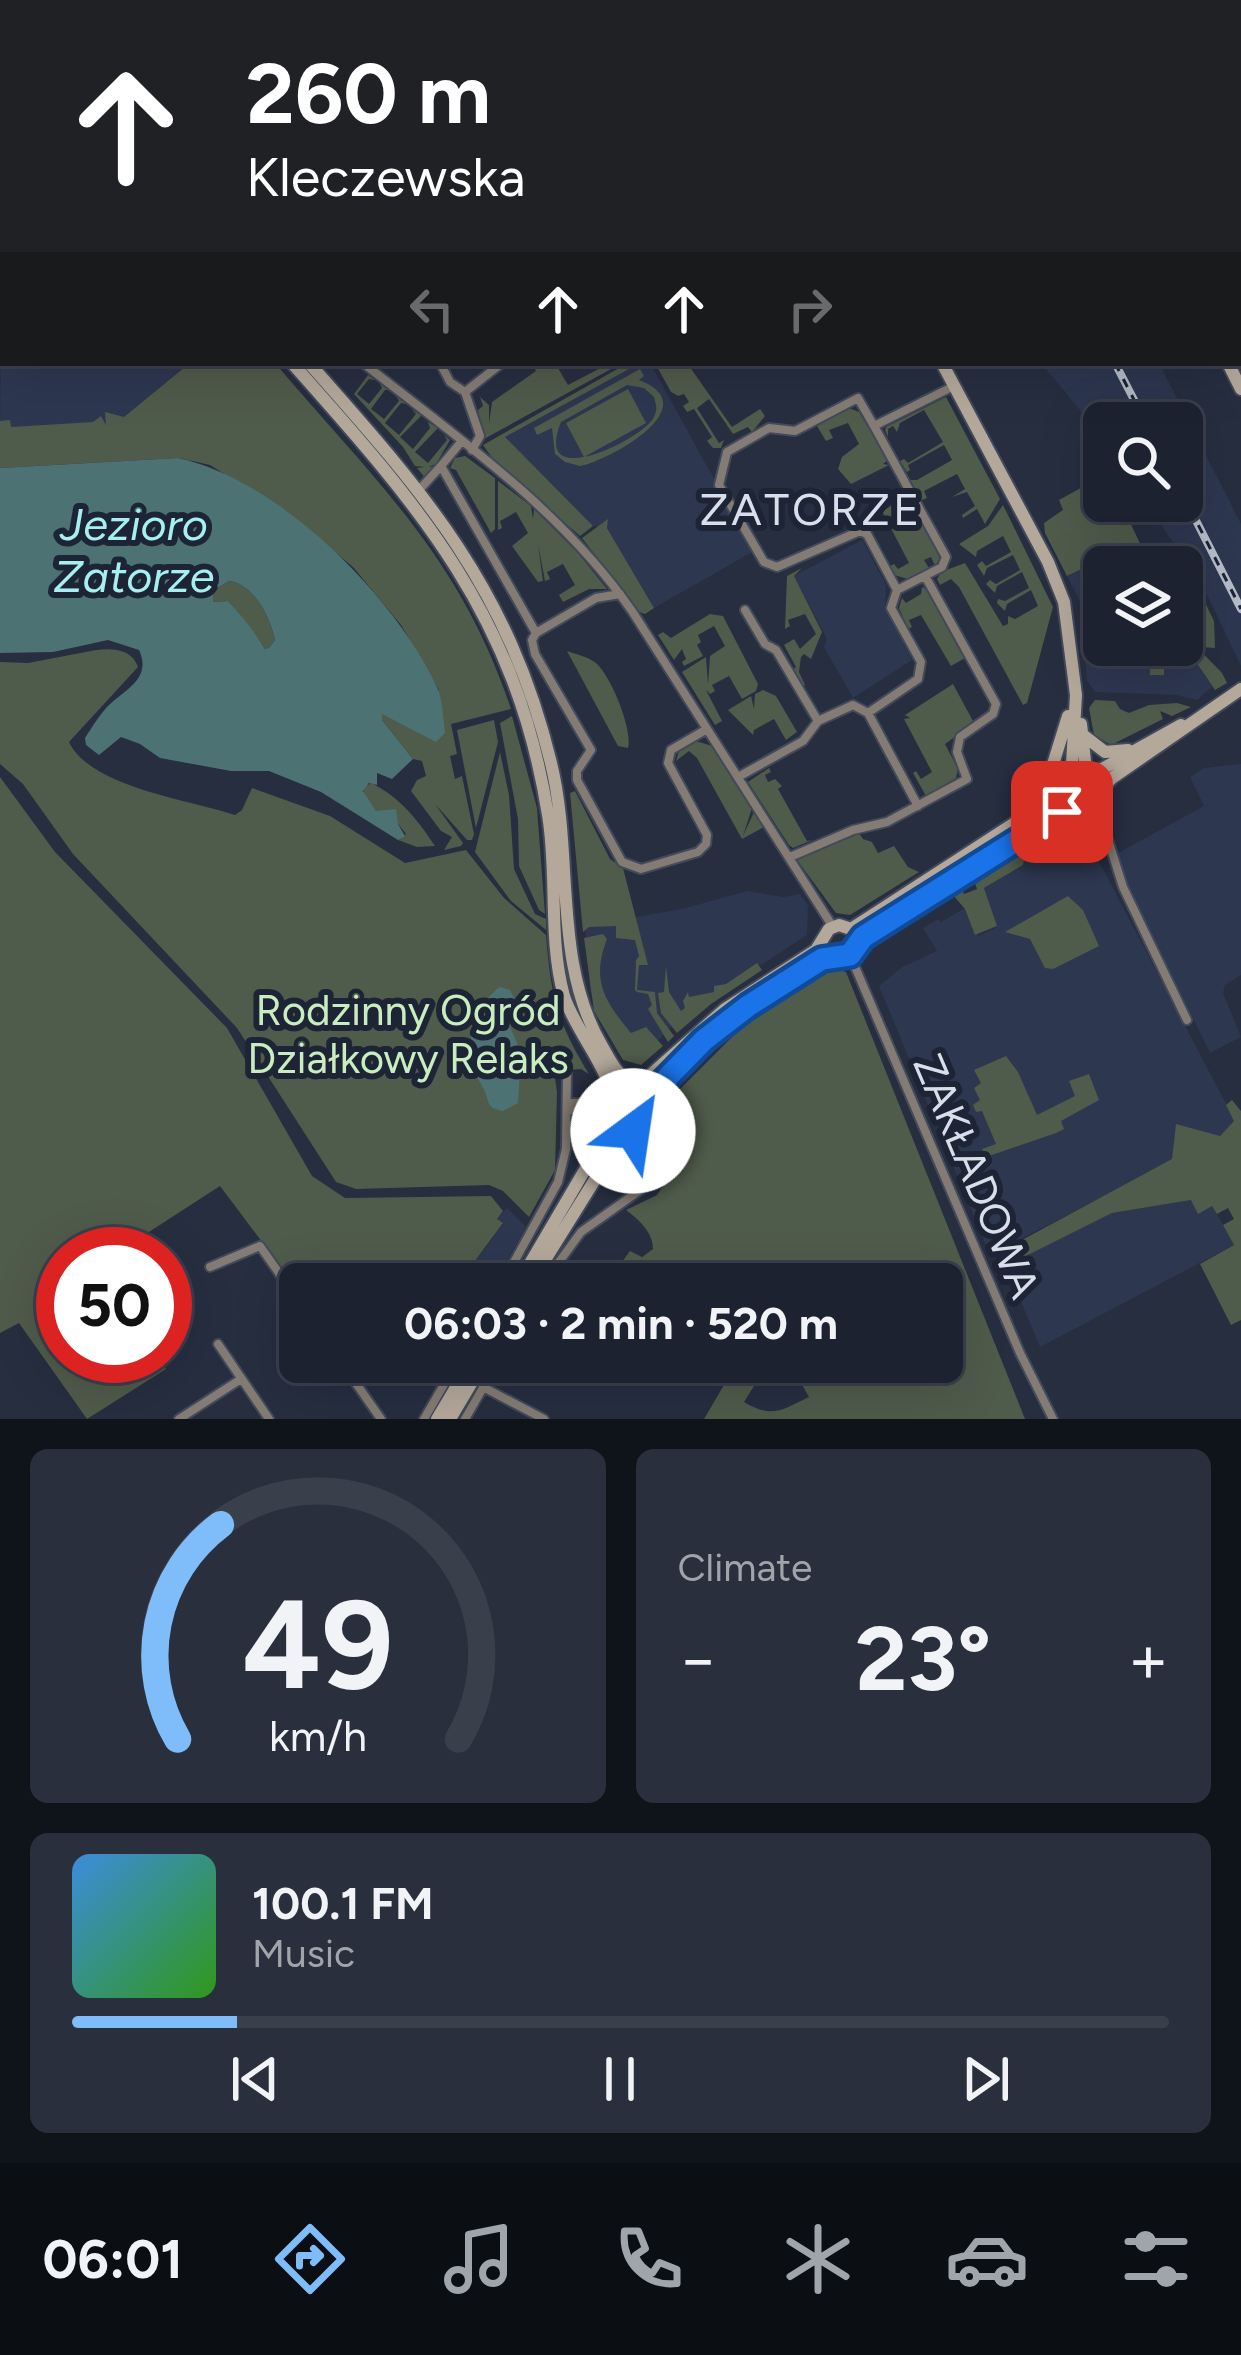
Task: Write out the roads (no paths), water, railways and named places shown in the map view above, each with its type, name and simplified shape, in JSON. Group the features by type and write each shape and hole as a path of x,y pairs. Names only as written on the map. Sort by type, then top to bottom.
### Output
{"main road":[{"path":"295,366 384,467 462,573 501,651 523,711 545,795 563,991 576,1027 606,1078 608,1096 603,1139 530,1263"},
{"path":"312,366 419,490 479,575 525,677 558,798 576,990 620,1076 648,1091 653,1110"},
{"path":"944,366 1058,584 1072,646 1094,802"},
{"path":"543,1263 615,1146 653,1110 661,1084 723,1024 818,961 833,957 1058,795 1061,779 1069,772 1089,772 1188,723 1241,689"},
{"path":"1069,772 1076,695"},
{"path":"1013,826 1050,774 1076,695"},
{"path":"853,942 1068,809 1094,802 1188,723"},
{"path":"1082,734 1105,752 1134,749"},
{"path":"1058,795 1068,809"},
{"path":"608,1096 615,1087 647,1077 716,1016 824,941 833,927 853,942"},
{"path":"824,941 833,957"},
{"path":"608,1117 617,1128 634,1131"},
{"path":"437,1419 458,1383"},
{"path":"450,1419 471,1383"}],"street":[{"path":"367,366 558,523 620,594 833,927"},
{"path":"442,366 450,382 465,392 480,436 472,450"},
{"path":"465,392 498,366"},
{"path":"874,426 954,386"},
{"path":"868,713 918,679 921,662 891,608 897,590 942,567 945,554 858,398 795,431 769,428 727,452 719,485 764,562 777,567 860,532 867,534 897,590"},
{"path":"419,490 461,442"},
{"path":"441,466 536,633"},
{"path":"790,857 853,830 887,822 968,778 957,752 960,737 993,714 996,704 925,576"},
{"path":"620,594 596,598 536,633 532,640 535,654 591,750 577,771 581,789 622,862 641,869 698,851 706,844 707,835 668,763 671,750 707,729"},
{"path":"745,610 765,644 776,650 818,721"},
{"path":"738,777 797,745 818,721 853,705 868,713 917,806"},
{"path":"1094,802 1130,903 1187,1021"},
{"name":"ZAKŁADOWA","path":"853,942 1020,1353 1053,1419"},
{"path":"514,1263 559,1182 566,1149 568,1073"},
{"path":"567,1106 596,1103 608,1096"},
{"path":"567,1106 608,1117"},
{"path":"556,1263 586,1228 657,1180 664,1156 653,1110"},
{"path":"634,1131 646,1135 664,1156"},
{"path":"210,1267 260,1246 279,1273"},
{"path":"218,1344 269,1419"},
{"path":"179,1419 241,1379"},
{"path":"356,1383 381,1419"},
{"path":"424,1419 445,1383"},
{"path":"465,1419 485,1383"},
{"path":"483,1387 544,1419"}],"water":[{"name":"Jezioro Zatorze","path":"178,458 255,490 329,546 393,616 418,652 440,698 445,733 436,742 382,714 413,759 392,779 377,773 377,785 369,783 363,791 376,811 396,809 405,836 398,840 321,792 269,771 231,771 160,758 121,737 99,755 86,745 85,738 102,712 140,675 139,650 108,640 53,652 0,653 0,468","holes":["229,581 238,583 265,612 275,640 270,647 265,649 228,601 213,602 214,590"]},
{"path":"500,987 510,990 516,1002 510,1027 521,1052 518,1103 503,1111 490,1105 470,1057 475,1023"}],"railway":[{"path":"1117,366 1135,402"},
{"path":"1197,522 1241,609"}],"district":[{"name":"ZATORZE","path":"811,509"}],"park label":[{"name":"Rodzinny Ogród Działkowy Relaks","path":"408,1034"}]}
